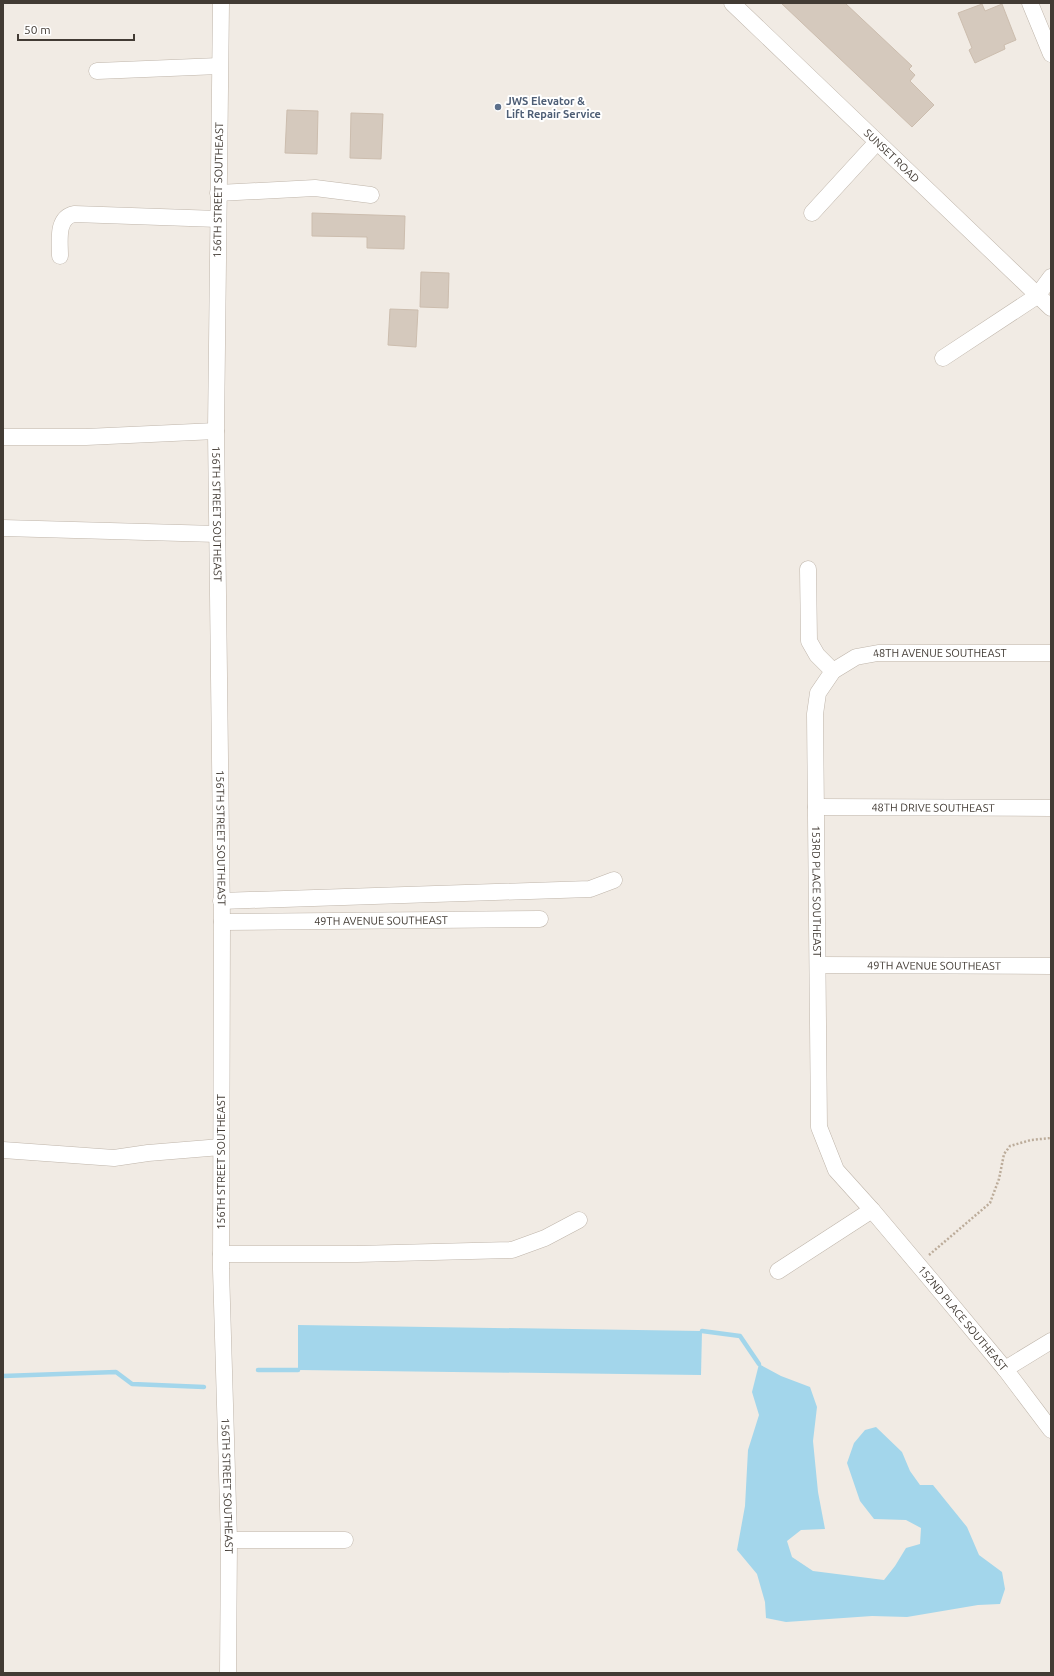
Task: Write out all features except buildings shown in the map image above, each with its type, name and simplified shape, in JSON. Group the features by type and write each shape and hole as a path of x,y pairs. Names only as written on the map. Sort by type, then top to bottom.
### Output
{"street":[{"name":"156TH STREET SOUTHEAST","path":"220,3 216,432 222,922 221,1254 229,1540 228,1673"},
{"name":"SUNSET ROAD","path":"732,3 1051,308"},
{"path":"1030,3 1045,22 1051,54"},
{"path":"97,71 219,66"},
{"path":"812,213 877,142"},
{"path":"218,193 315,188 370,195"},
{"path":"60,256 60,230 63,221 67,216 74,214 218,219"},
{"path":"943,358 1038,296 1051,277"},
{"path":"3,437 216,432"},
{"path":"3,528 217,534"},
{"path":"808,569 809,641 817,655 833,671"},
{"name":"48TH AVENUE SOUTHEAST","path":"833,671 856,657 878,653 1051,653"},
{"name":"153RD PLACE SOUTHEAST","path":"833,671 818,693 815,714 819,1127 836,1170 872,1210"},
{"name":"48TH DRIVE SOUTHEAST","path":"816,807 1051,808"},
{"path":"221,901 590,889 614,880"},
{"name":"49TH AVENUE SOUTHEAST","path":"222,922 540,919"},
{"name":"49TH AVENUE SOUTHEAST","path":"818,965 1051,966"},
{"path":"3,1150 114,1158 148,1153 221,1147"},
{"path":"778,1271 872,1210"},
{"name":"152ND PLACE SOUTHEAST","path":"872,1210 1005,1369 1051,1430"},
{"path":"221,1254 357,1254 512,1250 545,1238 579,1220"},
{"path":"1005,1369 1051,1342"},
{"path":"229,1540 345,1540"}],"path":[{"path":"918,1264 966,1225 990,1203 999,1179 1004,1154 1010,1146 1030,1140 1051,1138"}],"water":[{"path":"298,1325 702,1331 701,1375 298,1370"},
{"path":"759,1364 781,1376 810,1387 817,1407 813,1441 818,1492 825,1529 801,1530 787,1541 792,1557 813,1571 884,1580 906,1548 920,1544 921,1528 906,1520 874,1519 860,1501 847,1463 854,1443 865,1430 876,1427 902,1452 910,1471 920,1485 933,1485 967,1527 979,1555 1002,1572 1005,1589 1000,1604 978,1605 907,1617 872,1616 786,1622 766,1618 765,1602 757,1574 737,1550 745,1506 748,1450 759,1415 752,1392"}],"waterway":[{"path":"702,1331 740,1336 759,1364"},
{"path":"258,1370 298,1370"},
{"path":"3,1376 116,1372 132,1384 204,1387"}],"place":[{"name":"JWS Elevator & Lift Repair Service","path":"498,107"}]}
